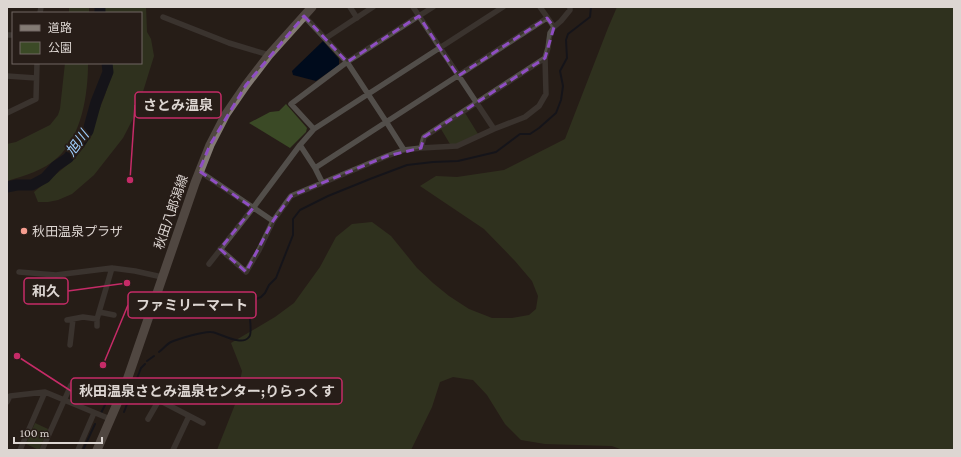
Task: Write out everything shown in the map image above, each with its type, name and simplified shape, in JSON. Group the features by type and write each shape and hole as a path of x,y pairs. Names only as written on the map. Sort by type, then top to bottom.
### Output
{"main road":[{"name":"秋田八郎潟線","path":"97,450 116,404 132,385 162,277 199,171 210,145 226,114 246,85 269,55 312,7"}],"street":[{"path":"350,7 356,18"},
{"path":"413,7 494,129"},
{"path":"314,129 291,104 347,62 433,7"},
{"path":"209,264 300,145 314,129 503,7"},
{"path":"540,7 554,28"},
{"path":"220,249 246,272 273,222 291,196 322,182 404,150 456,146 525,117 539,106 546,94 545,58 550,33 570,10 570,7"},
{"path":"326,38 369,8"},
{"path":"304,16 347,62 404,150"},
{"path":"164,17 229,43 269,55"},
{"path":"315,168 387,123 547,18"},
{"path":"421,148 424,137 545,58"},
{"path":"7,113 36,99 37,64"},
{"path":"7,76 36,78"},
{"path":"300,145 322,182"},
{"path":"199,171 273,222"},
{"path":"97,326 97,319 112,268"},
{"path":"19,272 56,275 112,268 162,277"},
{"path":"99,312 114,315"},
{"path":"70,345 70,319 83,316 97,319"},
{"path":"42,450 71,384 116,404"},
{"path":"132,385 203,423"},
{"path":"20,450 45,392"},
{"path":"7,402 10,396 45,392 110,419"},
{"path":"148,419 159,400"},
{"path":"78,450 94,413"},
{"path":"173,450 189,416"}],"highlighted area":[{"path":"304,16 347,62 419,16 458,76 547,18 554,27 545,58 424,137 421,148 387,156 291,196 273,221 246,272 220,249 253,208 199,171 210,145 246,85"}],"green space":[{"path":"69,7 89,7 89,12 69,12"},
{"path":"104,7 146,7 147,32 151,39 154,56 137,111 123,138 94,175 72,194 58,200 38,202 34,192 71,162 91,131 111,75 109,64 142,64 142,12 104,12"},
{"path":"617,7 954,7 954,450 623,450 612,446 545,444 521,440 505,424 487,395 473,380 453,377 440,382 432,407 411,450 217,450 236,402 242,371 231,343 275,317 294,303 320,267 336,237 352,224 372,222 391,236 417,268 433,283 469,309 492,318 512,318 529,315 536,309 538,296 532,281 515,261 484,229 420,186 436,176 457,177 504,170 565,139"},
{"path":"65,64 88,64 87,88 82,114 78,126 66,149 46,166 34,172 7,181 7,144 16,142 50,125 58,115"},
{"path":"286,104 307,128 306,132 290,148 249,123 270,112 279,111"},
{"path":"465,113 478,134 457,144 450,144 441,129"},
{"path":"35,423 48,429 39,450 26,444"}],"water":[{"path":"323,41 339,59 339,65 316,81 293,75 292,71"}],"waterway":[{"name":"旭川","path":"100,7 100,12"},
{"path":"159,352 171,342 203,333 211,332 241,341 249,337 251,328 249,305 252,301 261,297 276,278 293,235 293,219 300,210 328,196 407,165 458,161 496,152 520,134 530,134 539,128 556,113 561,100 563,86 560,71 567,58 566,40 568,34 590,17 591,7"},
{"name":"旭川","path":"7,187 32,185 45,178 56,166 68,158 88,131 96,102 108,72 107,64"},
{"path":"147,361 154,356"},
{"path":"124,412 141,368 145,364"},
{"path":"101,413 105,405"},
{"path":"83,450 95,424"}],"place":[{"name":"さとみ温泉","path":"130,180"},
{"name":"秋田温泉プラザ","path":"24,231"},
{"name":"和久","path":"127,283"},
{"name":"秋田温泉さとみ温泉センター;りらっくす","path":"17,356"},
{"name":"ファミリーマート","path":"103,365"}]}
